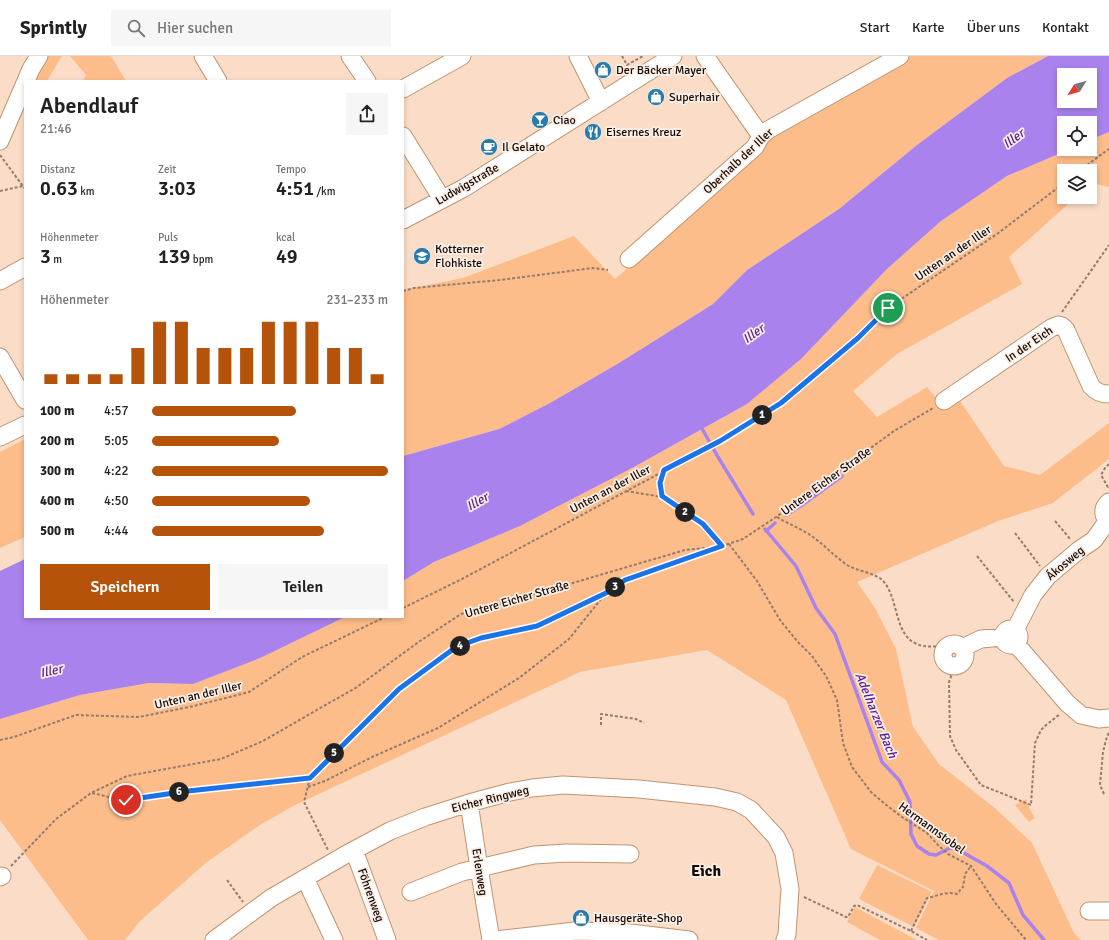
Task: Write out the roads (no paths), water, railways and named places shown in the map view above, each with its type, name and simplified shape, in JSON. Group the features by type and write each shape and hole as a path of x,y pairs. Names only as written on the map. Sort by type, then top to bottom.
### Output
{"street":[{"path":"26,80 39,56"},
{"path":"203,56 217,80"},
{"path":"350,56 366,80"},
{"path":"404,88 462,56"},
{"path":"578,56 601,102"},
{"name":"Ludwigstraße","path":"404,219 464,188 601,102 648,60 673,56"},
{"path":"705,56 761,136"},
{"name":"Oberhalb der Iller","path":"629,259 755,147 761,136 768,130 900,56"},
{"path":"0,141 24,84"},
{"path":"404,138 442,199"},
{"path":"0,281 24,268"},
{"name":"In der Eich","path":"944,401 1051,328 1058,325 1062,326 1066,330 1091,386 1095,391 1102,394 1109,394"},
{"path":"0,357 24,398"},
{"path":"0,437 24,425"},
{"name":"Ákosweg","path":"1011,637 1033,595 1048,576 1079,550 1094,540 1108,521 1104,515 1104,511 1108,495"},
{"path":"955,666 948,664 943,658 943,652 981,639 1011,637 1071,707 1080,715 1099,719 1109,718"},
{"name":"Eicher Ringweg","path":"214,940 271,898 390,831 425,817 510,792 563,785 686,793 737,802 751,810 776,838 784,853 790,889 787,934 785,940"},
{"name":"Erlenweg","path":"470,803 491,940"},
{"name":"Föhrenweg","path":"354,850 387,940"},
{"path":"411,892 462,872 534,855 567,853 630,854"},
{"path":"305,878 334,940"},
{"path":"1089,911 1109,911"},
{"path":"494,940 621,932 689,940"}],"water":[{"name":"Iller","path":"1048,56 1109,56 1109,132 1097,137 1097,116 1057,116 1057,155 1007,176 941,221 887,269 801,359 747,404 634,467 520,526 434,562 404,580 404,456 499,429 550,403 619,363 713,304 747,270 839,209 917,145 1007,78"},
{"name":"Iller","path":"24,559 24,618 343,618 258,659 193,684 149,683 80,695 0,719 0,571"}],"waterway":[{"name":"Adelharzer Bach","path":"700,425 753,514"},
{"path":"786,515 842,476"},
{"path":"766,531 775,523"},
{"name":"Adelharzer Bach","path":"765,529 796,566 816,608 835,634 882,762 899,780 910,802 911,834 917,846 929,854 936,855 950,848 955,848 987,866 1009,883 1023,915 1044,940"}],"place":[{"name":"Der Bäcker Mayer","path":"603,70"},
{"name":"Superhair","path":"656,97"},
{"name":"Ciao","path":"540,120"},
{"name":"Eisernes Kreuz","path":"593,132"},
{"name":"Il Gelato","path":"489,147"},
{"name":"Kotterner Flohkiste","path":"422,256"},
{"name":"Hausgeräte-Shop","path":"581,918"}],"district":[{"name":"Eich","path":"706,870"}]}
